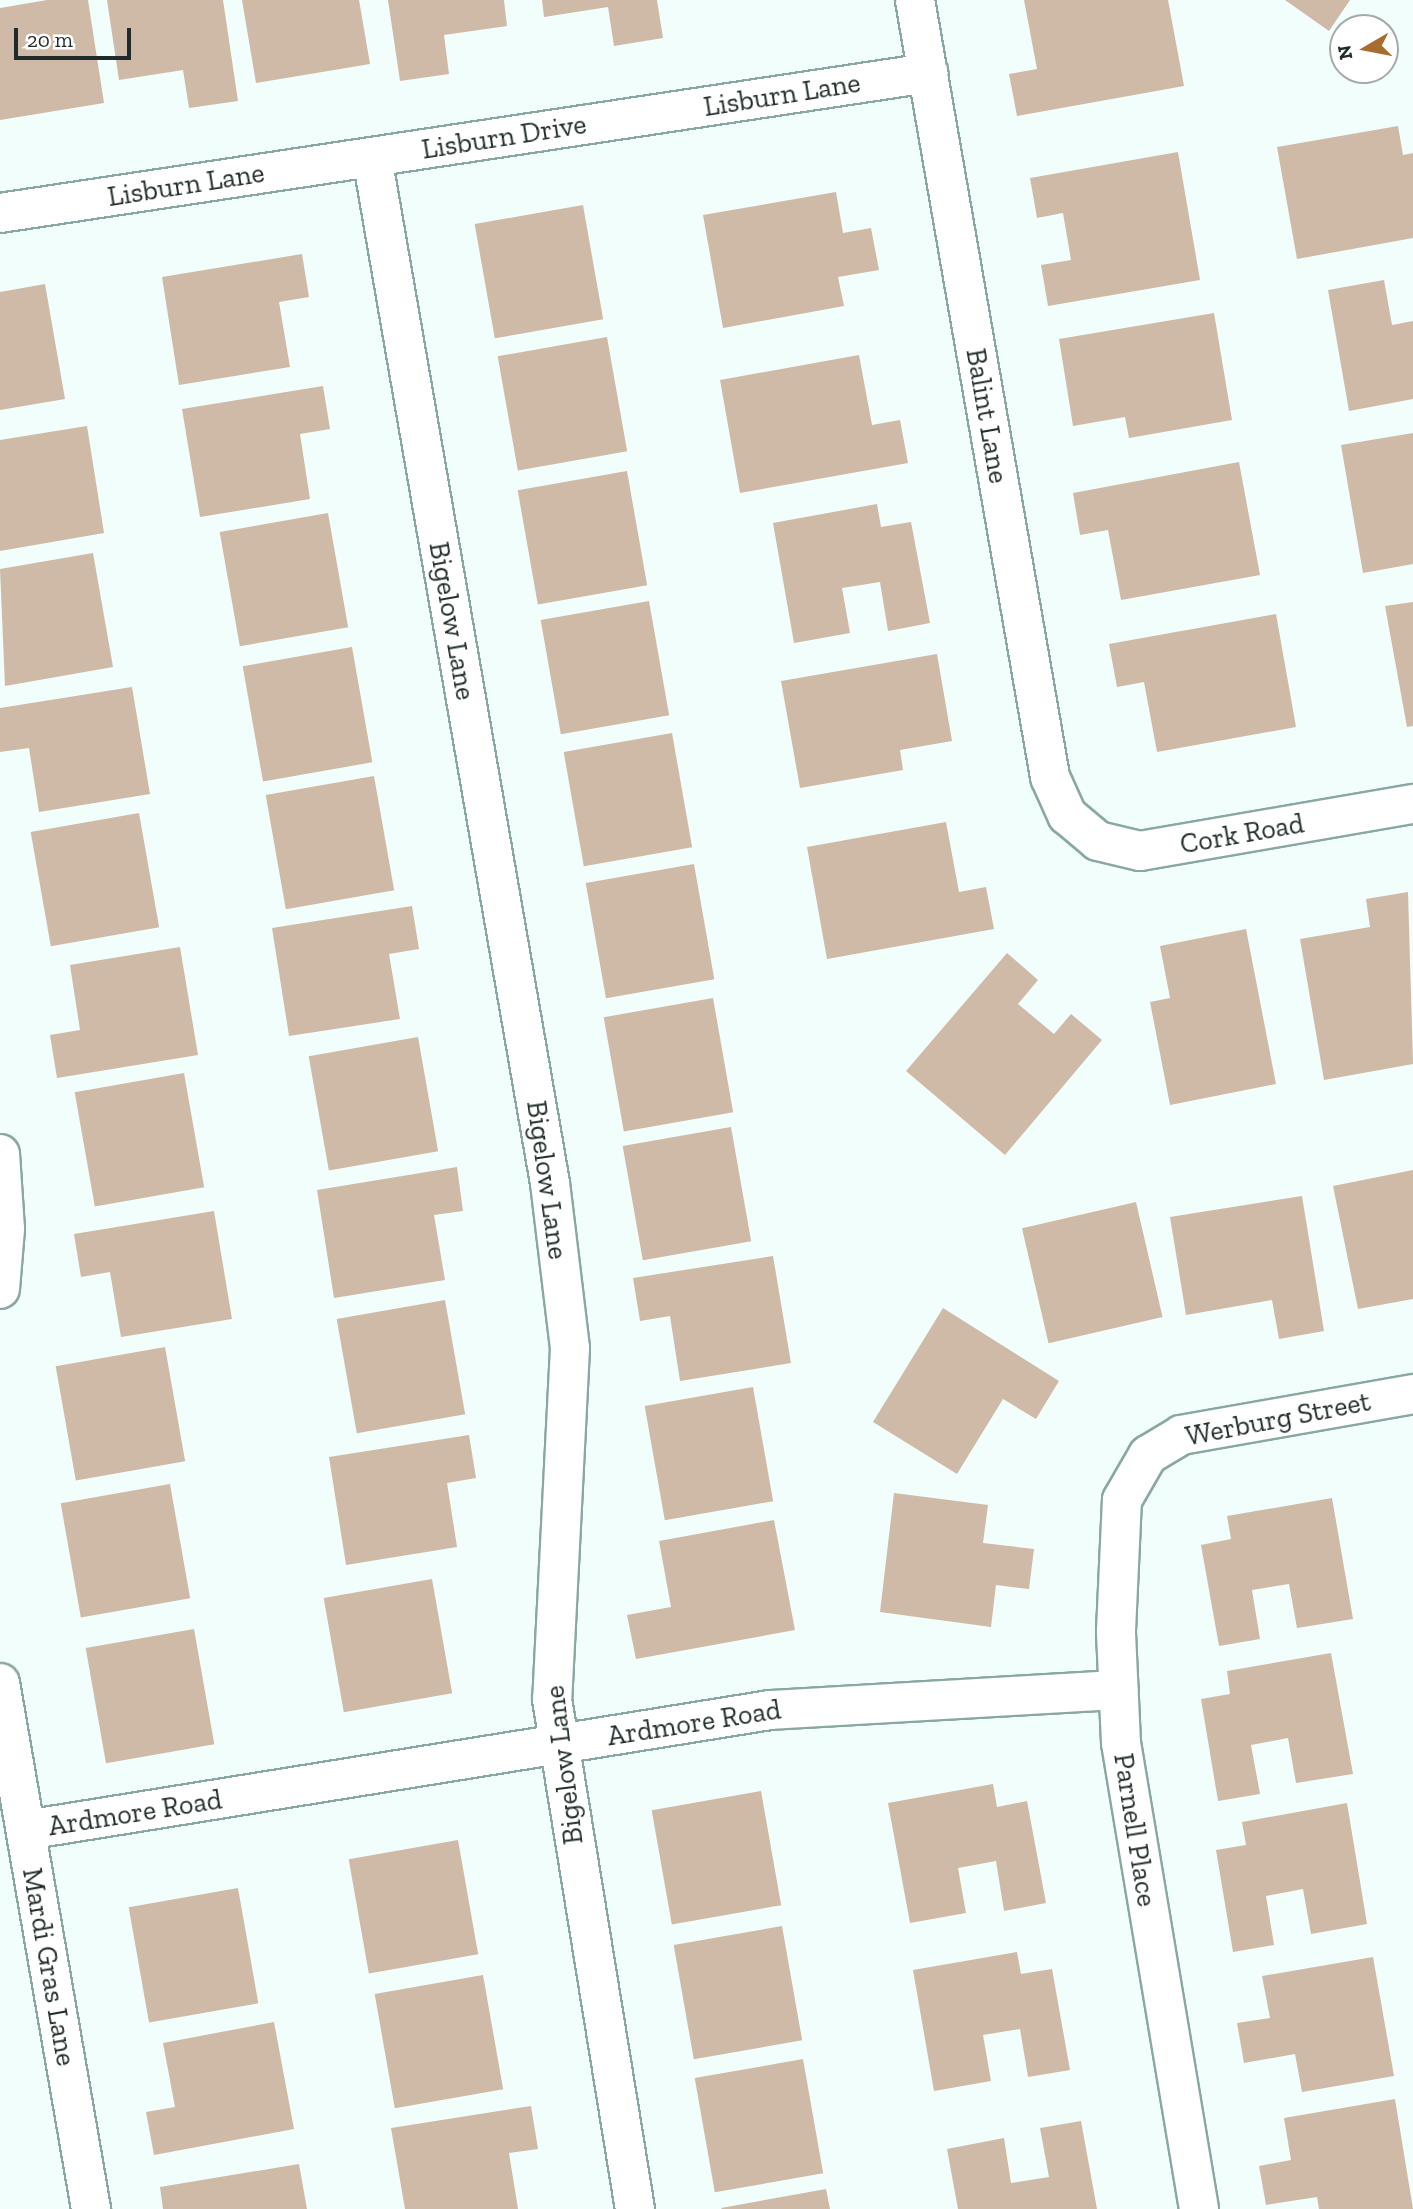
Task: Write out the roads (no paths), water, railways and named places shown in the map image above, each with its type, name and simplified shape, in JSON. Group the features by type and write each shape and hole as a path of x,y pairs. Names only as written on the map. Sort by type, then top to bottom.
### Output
{"street":[{"name":"Balint Lane","path":"915,0 1050,777 1076,825"},
{"name":"Lisburn Lane","path":"636,117 928,73"},
{"name":"Lisburn Drive","path":"372,157 636,117"},
{"name":"Lisburn Lane","path":"0,213 372,157"},
{"name":"Bigelow Lane","path":"372,157 550,1183 568,1334 551,1699 556,1745 635,2209"},
{"name":"Cork Road","path":"1076,825 1105,844 1140,851 1413,804"},
{"path":"0,1154 1,1272"},
{"name":"Werburg Street","path":"1148,1455 1181,1435 1413,1394"},
{"name":"Parnell Place","path":"1148,1455 1132,1476 1120,1513 1118,1690 1128,1797 1199,2209"},
{"name":"Mardi Gras Lane","path":"0,1683 90,2209"},
{"name":"Ardmore Road","path":"26,1830 770,1710 1118,1690"}]}
